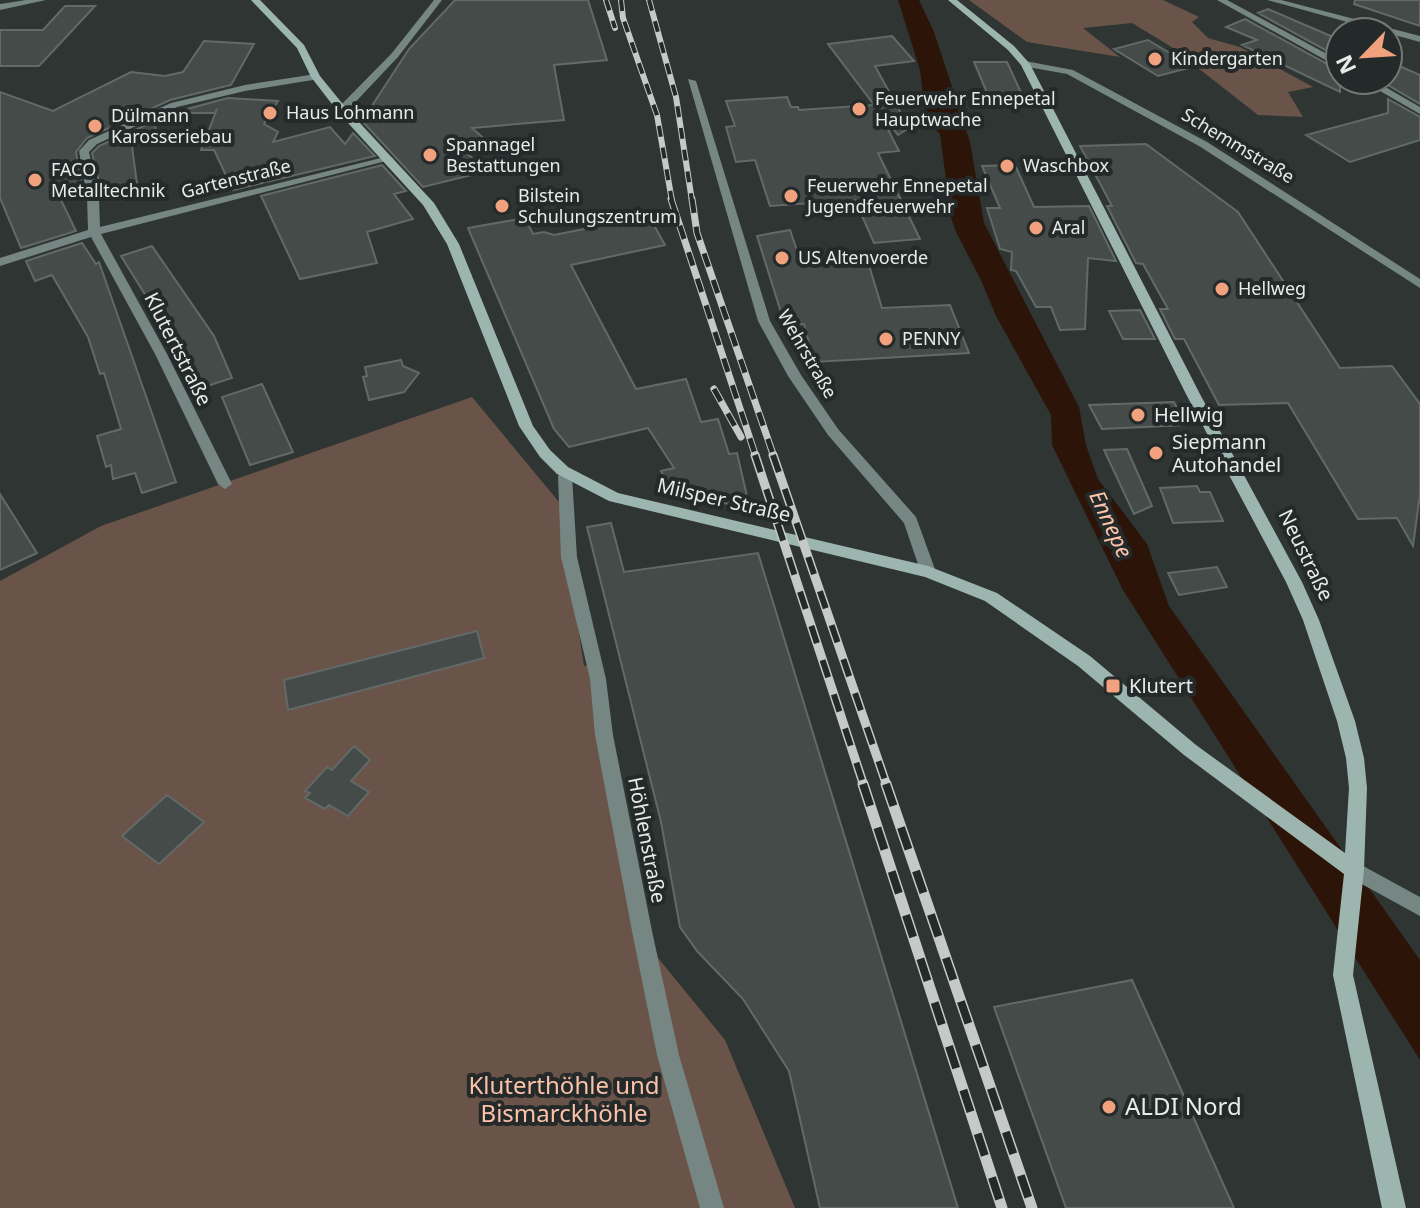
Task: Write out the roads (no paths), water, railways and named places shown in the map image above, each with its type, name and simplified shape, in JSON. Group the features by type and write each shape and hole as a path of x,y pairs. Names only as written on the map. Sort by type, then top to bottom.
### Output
{"street":[{"path":"0,7 42,0"},
{"name":"Milsper Straße","path":"255,0 301,47 316,77 342,110 428,203 453,244 526,426 542,453 565,476 614,497 928,572 991,597 1084,661 1190,750 1354,870"},
{"path":"342,110 388,63 438,0"},
{"name":"Neustraße","path":"952,0 1003,40 1025,64 1311,620 1346,721 1355,758 1358,788 1354,870 1343,975 1394,1208"},
{"path":"1221,0 1324,56"},
{"path":"1271,0 1420,39"},
{"name":"Schemmstraße","path":"1025,64 1070,72 1203,144 1420,284"},
{"path":"94,232 86,147 174,105 245,88 316,77"},
{"name":"Wehrstraße","path":"691,81 764,321 795,376 833,432 911,521 928,572"},
{"path":"1394,96 1420,111"},
{"name":"Gartenstraße","path":"0,262 94,232 389,159"},
{"name":"Klutertstraße","path":"94,232 161,354 225,484"},
{"name":"Höhlenstraße","path":"565,476 569,557 598,679 604,735 642,931 668,1055 712,1208"},
{"path":"1354,870 1420,907"}],"water":[{"name":"Ennepe","path":"898,0 919,0 934,32 970,142 984,223 1079,407 1086,445 1098,479 1147,544 1169,606 1420,960 1420,1060 1123,590 1052,445 1051,415 996,316 957,234 951,218 940,134 926,120 920,70"}],"railway":[{"path":"606,0 615,28"},
{"path":"621,0 623,18 657,115 672,201"},
{"path":"649,0 676,97 692,201"},
{"path":"671,199 756,457"},
{"path":"692,199 697,233 774,457"},
{"path":"714,389 741,437"},
{"path":"755,455 864,786"},
{"path":"773,455 887,786"},
{"path":"863,784 1002,1208"},
{"path":"886,784 1032,1208"}],"place":[{"name":"Kindergarten","path":"1155,59"},
{"name":"Feuerwehr Ennepetal Hauptwache","path":"859,109"},
{"name":"Haus Lohmann","path":"270,113"},
{"name":"Dülmann Karosseriebau","path":"95,126"},
{"name":"Spannagel Bestattungen","path":"430,155"},
{"name":"Waschbox","path":"1007,166"},
{"name":"FACO Metalltechnik","path":"35,180"},
{"name":"Feuerwehr Ennepetal Jugendfeuerwehr","path":"791,196"},
{"name":"Bilstein Schulungszentrum","path":"502,206"},
{"name":"Aral","path":"1036,228"},
{"name":"US Altenvoerde","path":"782,258"},
{"name":"Hellweg","path":"1222,289"},
{"name":"PENNY","path":"886,339"},
{"name":"Hellwig","path":"1138,415"},
{"name":"Siepmann Autohandel","path":"1156,453"},
{"name":"Klutert","path":"1113,686"},
{"name":"ALDI Nord","path":"1109,1107"}],"park label":[{"name":"Kluterthöhle und Bismarckhöhle","path":"564,1100"}]}
